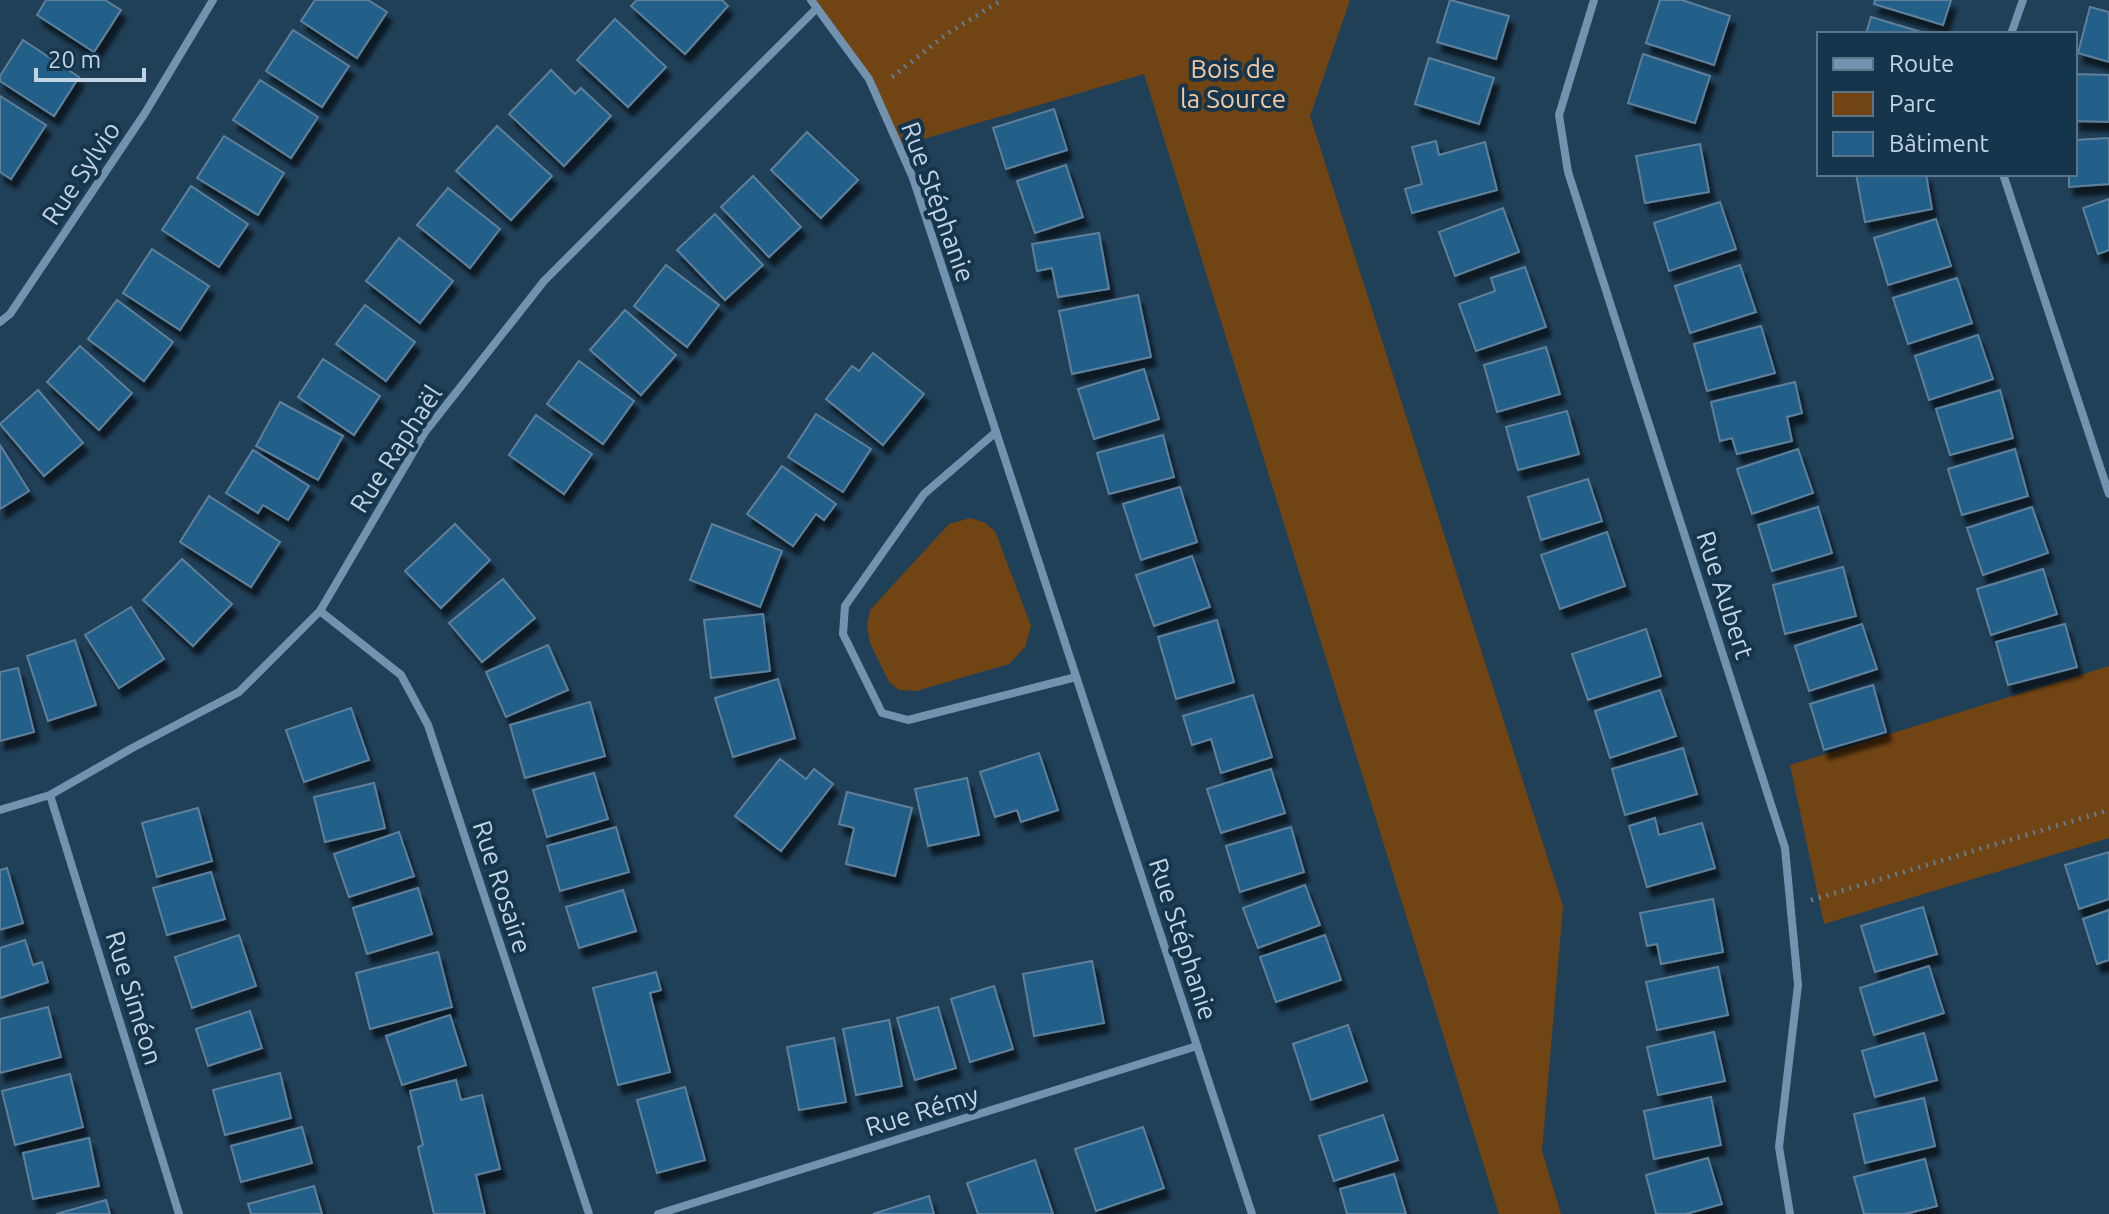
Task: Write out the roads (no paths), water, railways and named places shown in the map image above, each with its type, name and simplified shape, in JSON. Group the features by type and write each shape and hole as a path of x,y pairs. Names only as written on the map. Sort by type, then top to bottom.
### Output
{"street":[{"name":"Rue Sylvio","path":"0,322 10,314 145,113 213,0"},
{"name":"Rue Aubert","path":"1594,0 1559,115 1568,172 1785,848 1798,985 1779,1147 1790,1214"},
{"path":"2012,32 2023,0"},
{"name":"Rue Stéphanie","path":"814,4 869,79 913,178 1252,1214"},
{"name":"Rue Raphaël","path":"0,810 50,795 239,692 320,611 425,432 544,281 814,4"},
{"path":"2004,176 2109,494"},
{"path":"996,432 924,494 845,606 843,634 882,713 908,720 1076,677"},
{"name":"Rue Rosaire","path":"320,611 401,675 428,725 589,1214"},
{"name":"Rue Siméon","path":"50,795 179,1214"},
{"name":"Rue Rémy","path":"658,1214 1197,1046"}],"park label":[{"name":"Bois de la Source","path":"1233,84"}]}
